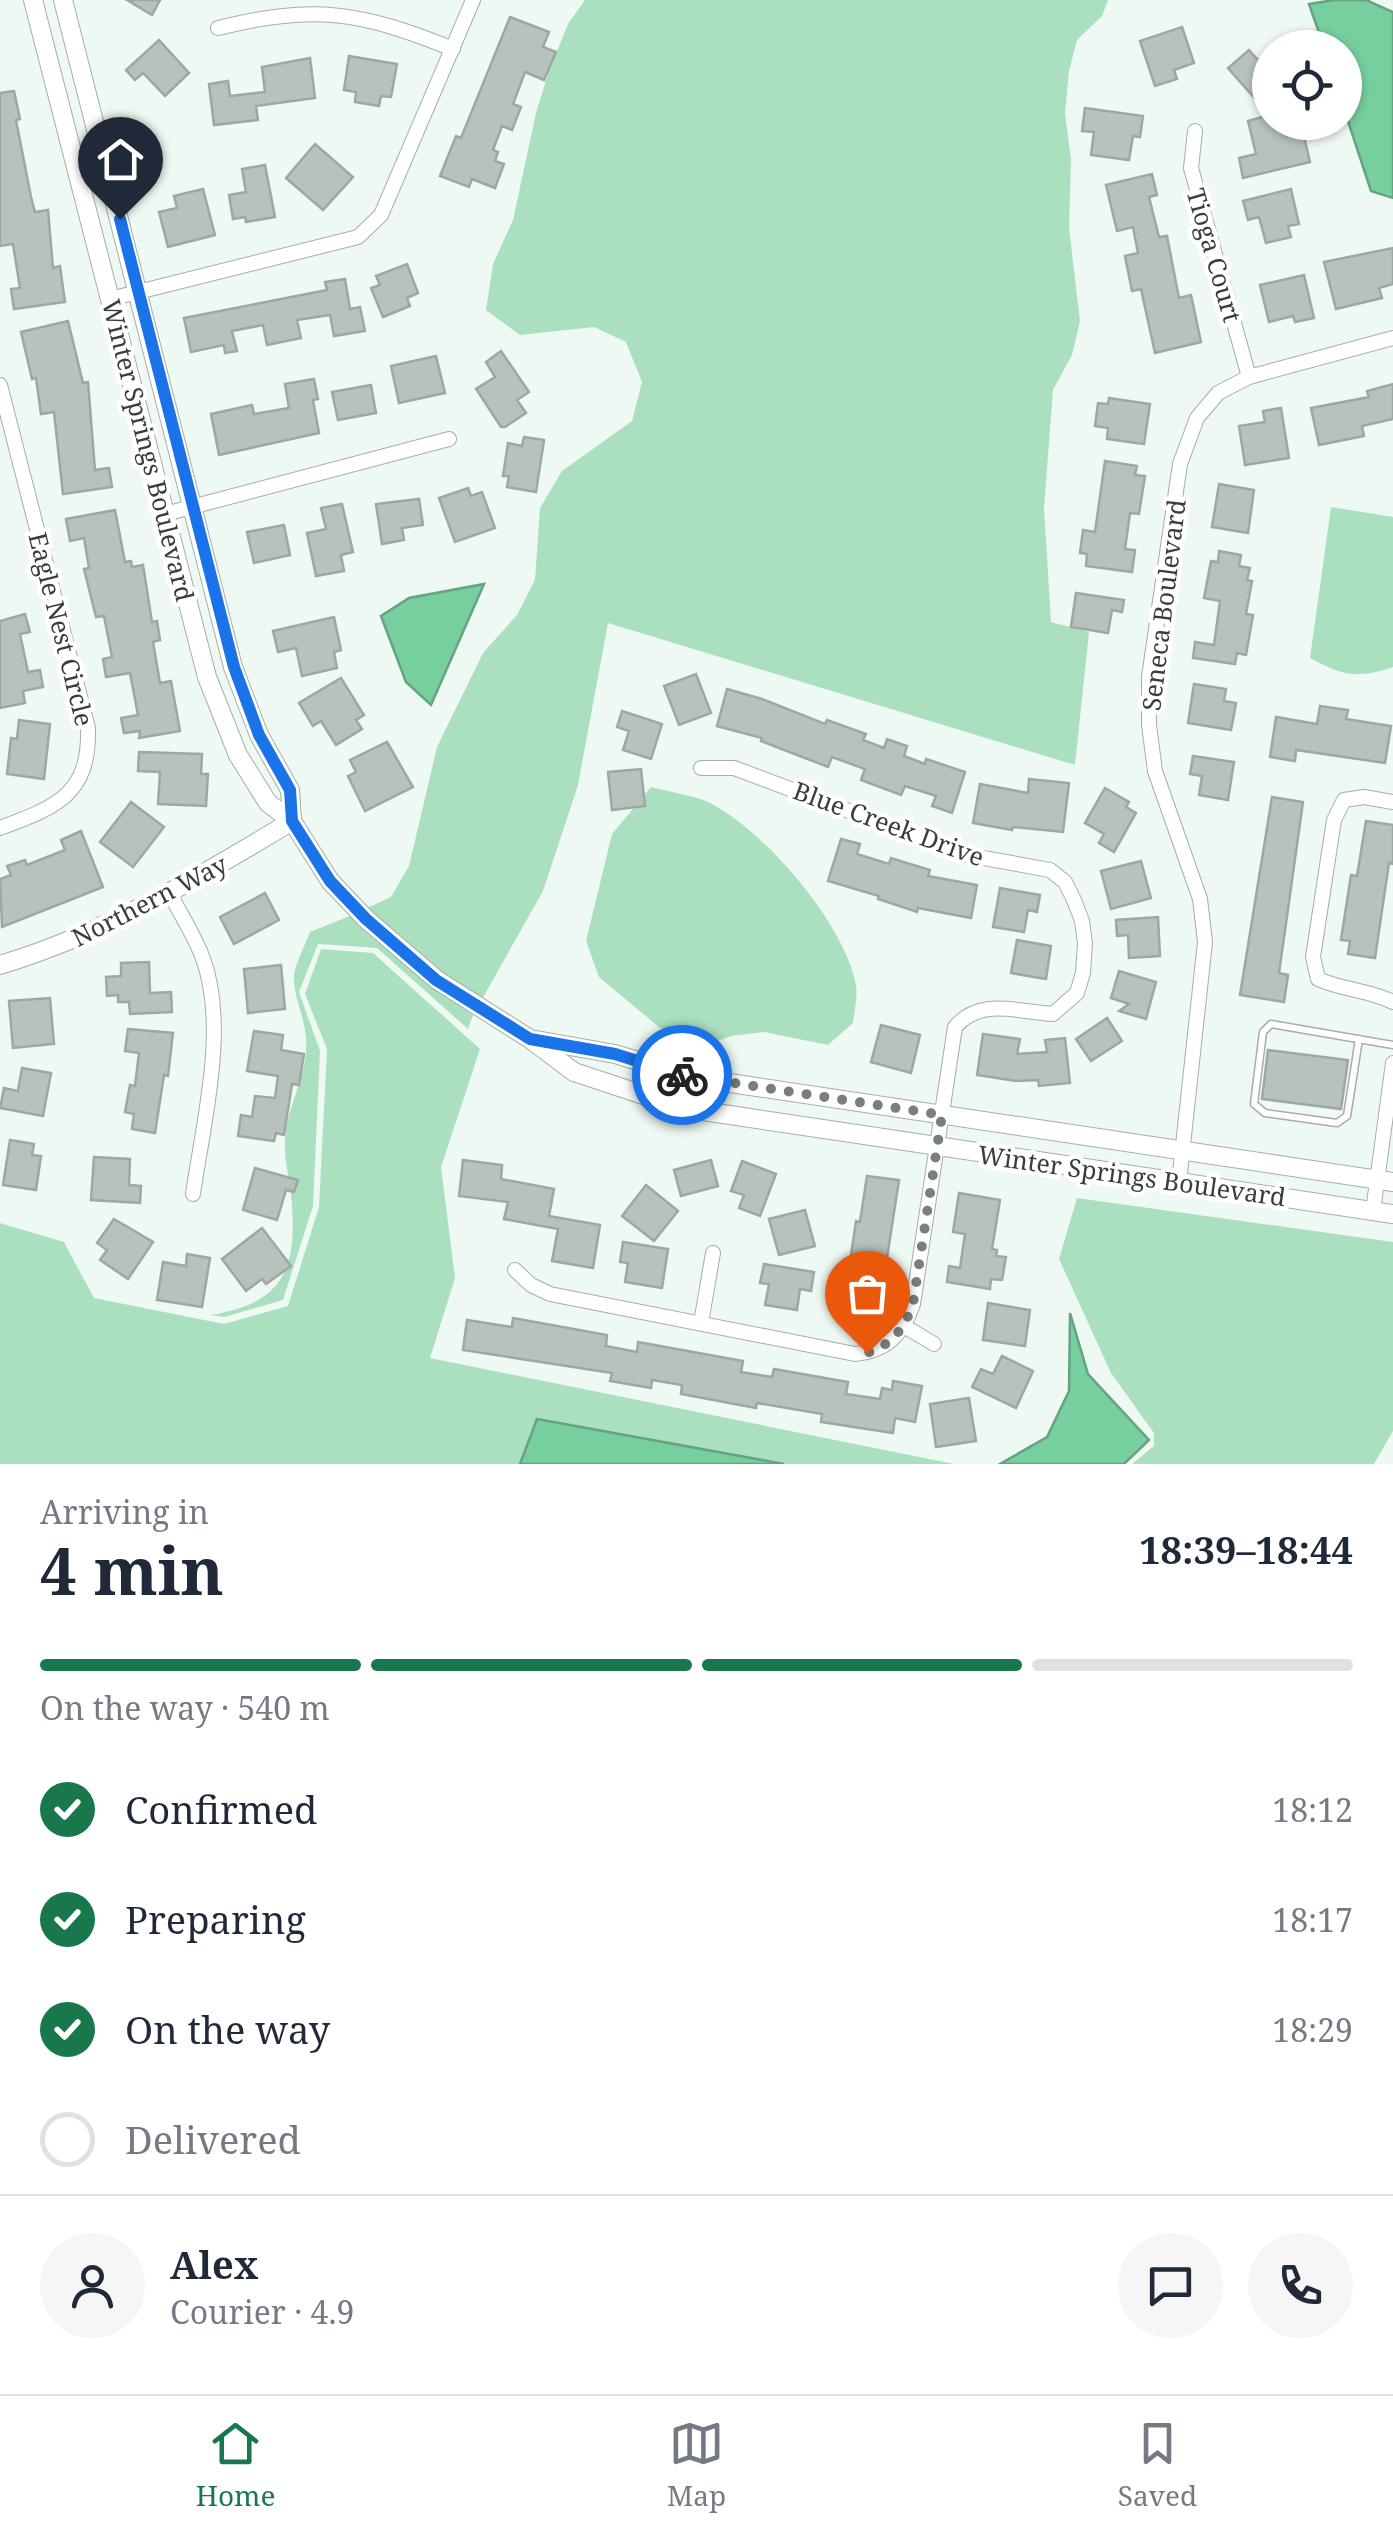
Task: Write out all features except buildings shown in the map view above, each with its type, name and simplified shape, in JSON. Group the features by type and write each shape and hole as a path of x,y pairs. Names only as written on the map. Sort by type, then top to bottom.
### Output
{"street":[{"name":"Winter Springs Boulevard","path":"33,0 208,677 238,754 268,803 292,821 330,881 392,942 436,980 530,1039 574,1072 683,1108 1393,1214"},
{"name":"Winter Springs Boulevard","path":"63,0 234,667 259,735 290,790 292,821"},
{"path":"110,300 358,237 370,228 381,215 473,0"},
{"path":"218,28 271,15 308,12 399,27 453,49"},
{"name":"Tioga Court","path":"1195,132 1191,168 1250,377"},
{"name":"Seneca Boulevard","path":"1179,1182 1205,942 1200,900 1155,771 1149,677 1180,464 1198,418 1218,393 1250,377 1393,338"},
{"name":"Eagle Nest Circle","path":"0,385 88,728 89,752 77,785 62,801 0,828"},
{"path":"165,514 449,439"},
{"name":"Blue Creek Drive","path":"701,768 734,768 944,848 1050,870 1065,882 1082,921 1083,973 1066,1006 1053,1014 988,1008 966,1014 956,1027 913,1304 904,1326"},
{"path":"1393,802 1364,797 1344,800 1334,820 1313,957 1318,978 1393,1002"},
{"name":"Northern Way","path":"0,966 46,952 170,894 292,821"},
{"path":"170,894 203,958 212,998 214,1040 193,1194"},
{"name":"Winter Springs Boulevard","path":"530,1039 615,1054 707,1079 1385,1180"},
{"path":"1373,1211 1385,1180 1393,1063"},
{"path":"704,1111 707,1079"},
{"path":"701,1323 712,1253"},
{"path":"514,1270 531,1285 550,1294 855,1354 881,1348 904,1326 934,1344"}],"lane":[{"path":"1359,1040 1348,1116 1336,1123 1264,1113 1254,1104 1263,1032 1270,1024 1393,1045"}],"shaded area":[{"path":"585,0 1108,0 1102,16 1077,40 1069,71 1065,114 1071,159 1069,228 1080,321 1072,355 1053,390 1044,508 1051,622 1089,632 1075,765 608,623 578,785 543,891 481,1001 441,973 367,908 391,897 409,866 437,747 483,653 517,615 535,580 540,508 562,471 632,421 642,382 626,342 594,327 520,335 486,310 493,264 513,220 549,71 568,24"},
{"path":"1366,0 1393,12 1393,198 1371,191 1354,140 1362,140 1362,30 1318,30 1309,4"},
{"path":"1331,507 1393,517 1393,667 1350,674 1310,658"},
{"path":"484,584 431,705 406,682 381,616 409,598"},
{"path":"651,787 703,800 732,816 777,857 819,908 849,961 856,990 853,1023 828,1045 764,1032 732,1036 695,1049 660,1028 599,977 586,941 612,834"},
{"path":"352,915 437,991 473,1015 468,1029 377,948 318,944 299,992 320,1051 313,1206 283,1300 224,1317 210,1315 236,1309 271,1291 288,1261 293,1220 285,1141 306,1051 295,971 310,932"},
{"path":"321,949 373,953 480,1049 441,1167 455,1278 430,1358 954,1464 0,1464 0,1223 64,1242 94,1298 224,1324 288,1306 319,1207 327,1049 305,994"},
{"path":"1077,1198 1393,1242 1393,1431 1374,1464 1132,1464 1154,1446 1154,1433 1111,1373 1059,1259"},
{"path":"1070,1313 1088,1374 1149,1440 1124,1464 1000,1464 1047,1437 1069,1391"},
{"path":"537,1419 784,1464 520,1464"}],"way so far":[{"path":"682,1075 942,1115 913,1304 908,1319 892,1341 867,1353"}],"route":[{"path":"120,219 234,667 259,735 290,790 292,821 330,881 366,919 436,980 530,1039 615,1054 682,1075"}]}
